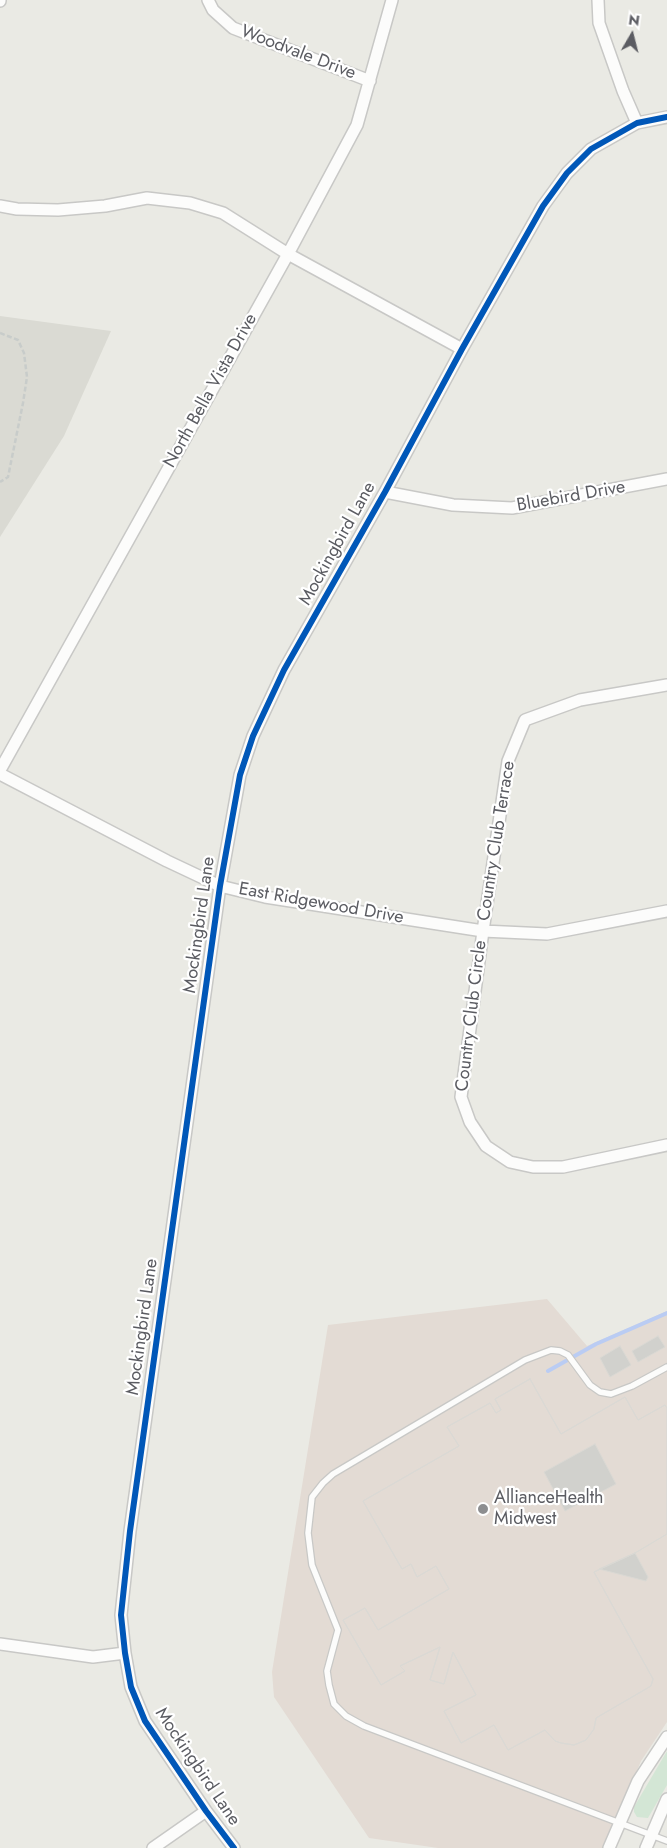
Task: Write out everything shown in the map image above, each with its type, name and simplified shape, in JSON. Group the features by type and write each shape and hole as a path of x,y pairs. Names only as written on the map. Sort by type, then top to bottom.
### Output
{"street":[{"name":"Woodvale Drive","path":"208,0 213,10 233,28 370,81"},
{"name":"North Bella Vista Drive","path":"0,772 288,254 357,125 392,0"},
{"path":"598,0 599,24 623,91 637,123"},
{"name":"Mockingbird Lane","path":"234,1848 206,1811 145,1721 132,1687 125,1653 121,1615 130,1531 220,886 240,775 253,736 284,670 543,206 567,173 591,150 637,123 667,117"},
{"path":"0,206 17,209 58,210 105,206 147,198 190,203 223,213 288,254 462,349"},
{"name":"Bluebird Drive","path":"385,492 453,505 512,508 667,479"},
{"name":"Country Club Terrace","path":"483,931 508,760 525,720 580,700 667,686"},
{"name":"East Ridgewood Drive","path":"0,772 167,861 220,886 265,897 483,931 547,934 667,911"},
{"name":"Country Club Circle","path":"483,931 461,1097 470,1122 486,1146 510,1162 533,1167 563,1167 667,1145"},
{"path":"0,1644 93,1656 125,1653"},
{"path":"609,1848 638,1780 667,1737"},
{"path":"646,1848 667,1799"},
{"path":"153,1848 206,1811"}],"lane":[{"path":"667,1367 632,1386 611,1394 600,1392 590,1385 568,1355 560,1351 551,1350 524,1360 333,1474 312,1497 308,1533 312,1565 338,1630 327,1671 328,1685 334,1704 346,1716 364,1726 667,1841"}],"path":[{"path":"0,333 18,340 24,353 27,377 24,403 8,477 0,482"}],"shaded area":[{"path":"0,316 111,331 64,436 0,537"},
{"name":"AllianceHealth Midwest","path":"547,1299 587,1346 667,1311 667,1722 641,1761 605,1848 438,1848 369,1838 274,1697 272,1672 328,1325"}],"green space":[{"path":"667,1751 667,1785 648,1818 637,1817 634,1807"}],"building":[{"path":"658,1336 665,1347 638,1362 632,1351"},
{"path":"620,1346 631,1365 610,1377 600,1358"},
{"name":"AllianceHealth Midwest","path":"530,1379 561,1434 625,1397 638,1420 665,1405 667,1408 667,1534 635,1553 594,1572 653,1679 651,1686 596,1718 594,1729 586,1740 574,1745 555,1741 545,1730 508,1750 494,1725 461,1743 444,1711 476,1695 453,1652 444,1684 430,1680 440,1647 400,1666 405,1671 381,1685 343,1620 365,1608 378,1630 449,1589 436,1566 417,1577 411,1564 402,1569 363,1501 459,1446 447,1427 490,1403 496,1413 501,1410 495,1399","holes":["595,1444 616,1484 565,1511 544,1472"]},
{"name":"AllianceHealth Midwest","path":"530,1379 561,1434 625,1397 638,1420 665,1405 667,1408 667,1534 635,1553 594,1572 653,1679 651,1686 596,1718 594,1729 586,1740 574,1745 561,1743 555,1741 545,1730 508,1750 494,1725 461,1743 444,1711 476,1695 453,1652 444,1684 430,1680 440,1647 400,1666 405,1671 381,1685 343,1620 365,1608 378,1630 449,1589 436,1566 417,1577 411,1564 402,1569 363,1501 459,1446 447,1427 490,1403 496,1413 501,1410 495,1399"},
{"path":"635,1553 648,1577 646,1581 599,1569"}],"waterway":[{"path":"548,1371 596,1344 667,1313"}],"cycle path":[{"path":"234,1848 206,1811 145,1721 131,1687 121,1615 130,1531 220,886 240,775 253,736 284,670 543,206 567,173 591,149 637,123 667,117"}],"place":[{"name":"AllianceHealth Midwest","path":"483,1509"}]}
